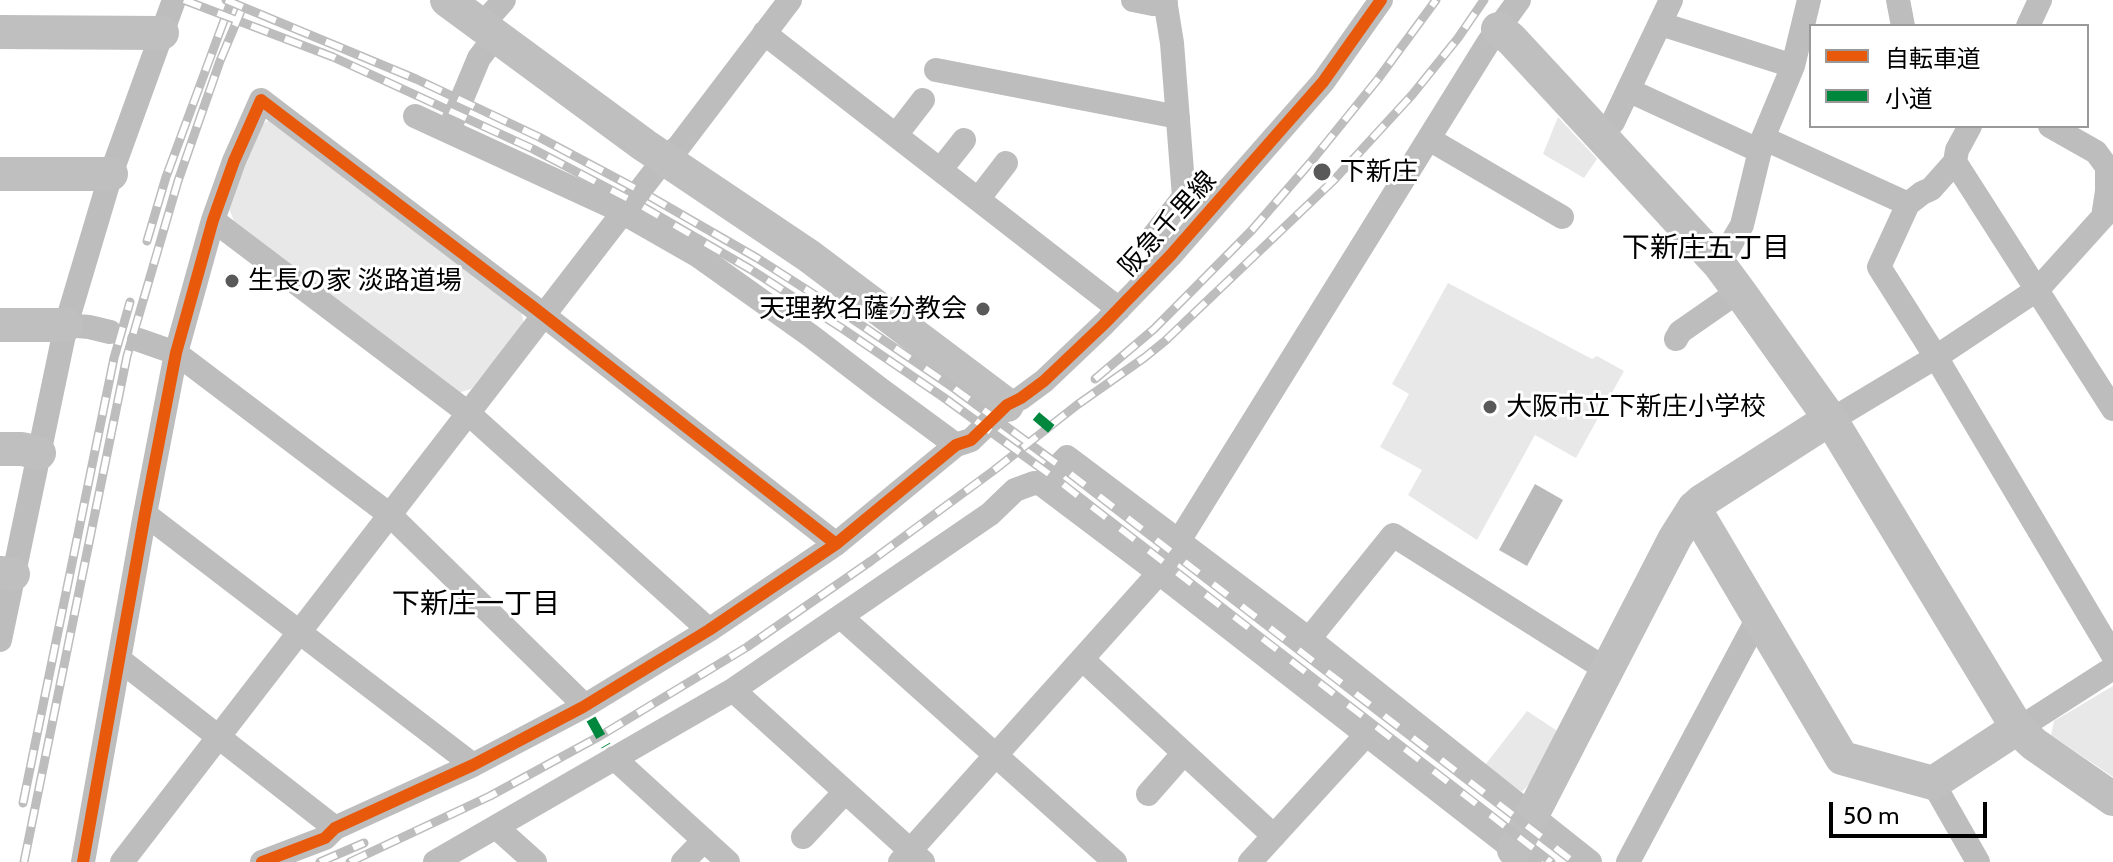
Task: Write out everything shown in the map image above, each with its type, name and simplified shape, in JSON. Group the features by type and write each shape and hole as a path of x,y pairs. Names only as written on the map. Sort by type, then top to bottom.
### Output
{"street":[{"path":"0,640 7,574 39,453 66,325 111,174 174,0"},
{"path":"449,130 504,0"},
{"path":"122,862 790,0"},
{"path":"1133,0 1153,4 1165,2 1172,43 1184,197 1152,238 1170,256"},
{"name":"阪急千里線","path":"262,862 325,838 335,828 473,765 583,707 709,630 836,544 956,445 971,440 1007,405 1044,381 1119,309 1170,256 1323,82 1381,0"},
{"path":"733,690 845,792 911,858 996,754 1159,573 1519,0"},
{"path":"1600,135 1613,122 1671,0"},
{"path":"1719,264 1742,225 1761,144 1793,66 1809,0"},
{"path":"1898,0 1903,24"},
{"path":"2029,24 2040,0"},
{"path":"443,1 644,145 809,256 1007,405"},
{"path":"1661,24 1793,66"},
{"path":"1498,29 1511,39 1719,264 1831,420 2018,729 2034,744 2113,799"},
{"path":"0,32 162,33"},
{"path":"764,33 1119,309"},
{"path":"936,70 1178,117"},
{"path":"1628,90 1908,204"},
{"path":"83,862 176,353 213,220 234,161 261,100 545,316 836,544"},
{"path":"896,135 923,100"},
{"path":"415,116 624,213 697,255 956,445"},
{"path":"1969,128 1957,150 1955,162 1931,189 1908,204 1879,267 2113,655"},
{"path":"435,862 733,690 990,514 1015,490 1029,484 1041,484 1159,573 1522,856 1531,816 1675,538 1694,508 1822,424 1936,357 2038,289 2108,217 2110,164 2096,152 2054,128"},
{"path":"1429,139 1562,217"},
{"path":"941,169 964,140"},
{"path":"1955,162 2113,409"},
{"path":"979,198 1006,163"},
{"path":"0,174 111,174"},
{"path":"213,220 468,413 709,630"},
{"path":"1676,339 1680,332 1739,291"},
{"path":"0,325 66,325 110,332"},
{"path":"139,340 176,353 390,515 583,707"},
{"path":"0,449 39,453"},
{"path":"1041,484 1067,457 1309,639 1590,862"},
{"path":"1694,508 1842,758 1933,783 1978,862"},
{"path":"145,514 473,765"},
{"path":"1309,639 1393,535 1607,670"},
{"path":"841,617 1115,862"},
{"path":"1628,862 1758,618"},
{"path":"1082,659 1274,836"},
{"path":"120,660 335,828"},
{"path":"1933,783 2113,668"},
{"path":"1250,862 1366,735"},
{"path":"1148,794 1184,753"},
{"path":"614,758 728,862"},
{"path":"803,837 845,792"},
{"path":"496,827 535,862"},
{"path":"683,862 704,840"}],"shaded area":[{"path":"1558,117 1597,159 1584,178 1543,154"},
{"path":"273,119 521,311 524,324 471,389 458,393 234,221 228,206 261,124"},
{"path":"1448,283 1592,359 1597,356 1624,371 1576,458 1535,435 1477,540 1408,495 1422,470 1380,447 1409,394 1392,384"},
{"path":"1535,484 1563,500 1527,566 1499,550"},
{"path":"2113,686 2113,777 2051,735 2054,721"},
{"path":"1527,711 1562,734 1546,766 1522,792 1485,765"}],"railway":[{"path":"184,0 333,57 533,149 638,204 750,269 943,397 1060,482 1551,862"},
{"path":"226,0 416,79 539,137 757,258 851,318 951,386 1068,472 1574,862"},
{"path":"1095,379 1154,329 1252,230 1378,79 1436,0"},
{"path":"350,862 490,796 600,736 747,647 871,561 1144,358 1334,180 1412,95 1484,0"},
{"path":"147,241 166,177 229,7"},
{"path":"24,862 127,356 178,181 241,11"},
{"path":"23,803 114,358 130,302"},
{"path":"320,862 364,843"}],"marked path":[{"path":"1036,416 1055,432"},
{"path":"591,719 606,746"}],"cycle path":[{"path":"262,862 325,838 335,828 473,765 583,707 709,630 836,544 956,445 971,440 1007,405 1044,381 1104,324 1170,256 1323,82 1381,0"},
{"path":"83,862 176,353 213,220 234,161 261,100 537,310 836,544"}],"place":[{"name":"下新庄","path":"1322,172"},
{"name":"生長の家 淡路道場","path":"232,281"},
{"name":"天理教名薩分教会","path":"983,309"},
{"name":"大阪市立下新庄小学校","path":"1490,407"}],"district":[{"name":"下新庄五丁目","path":"1706,249"},
{"name":"下新庄一丁目","path":"476,605"}]}
